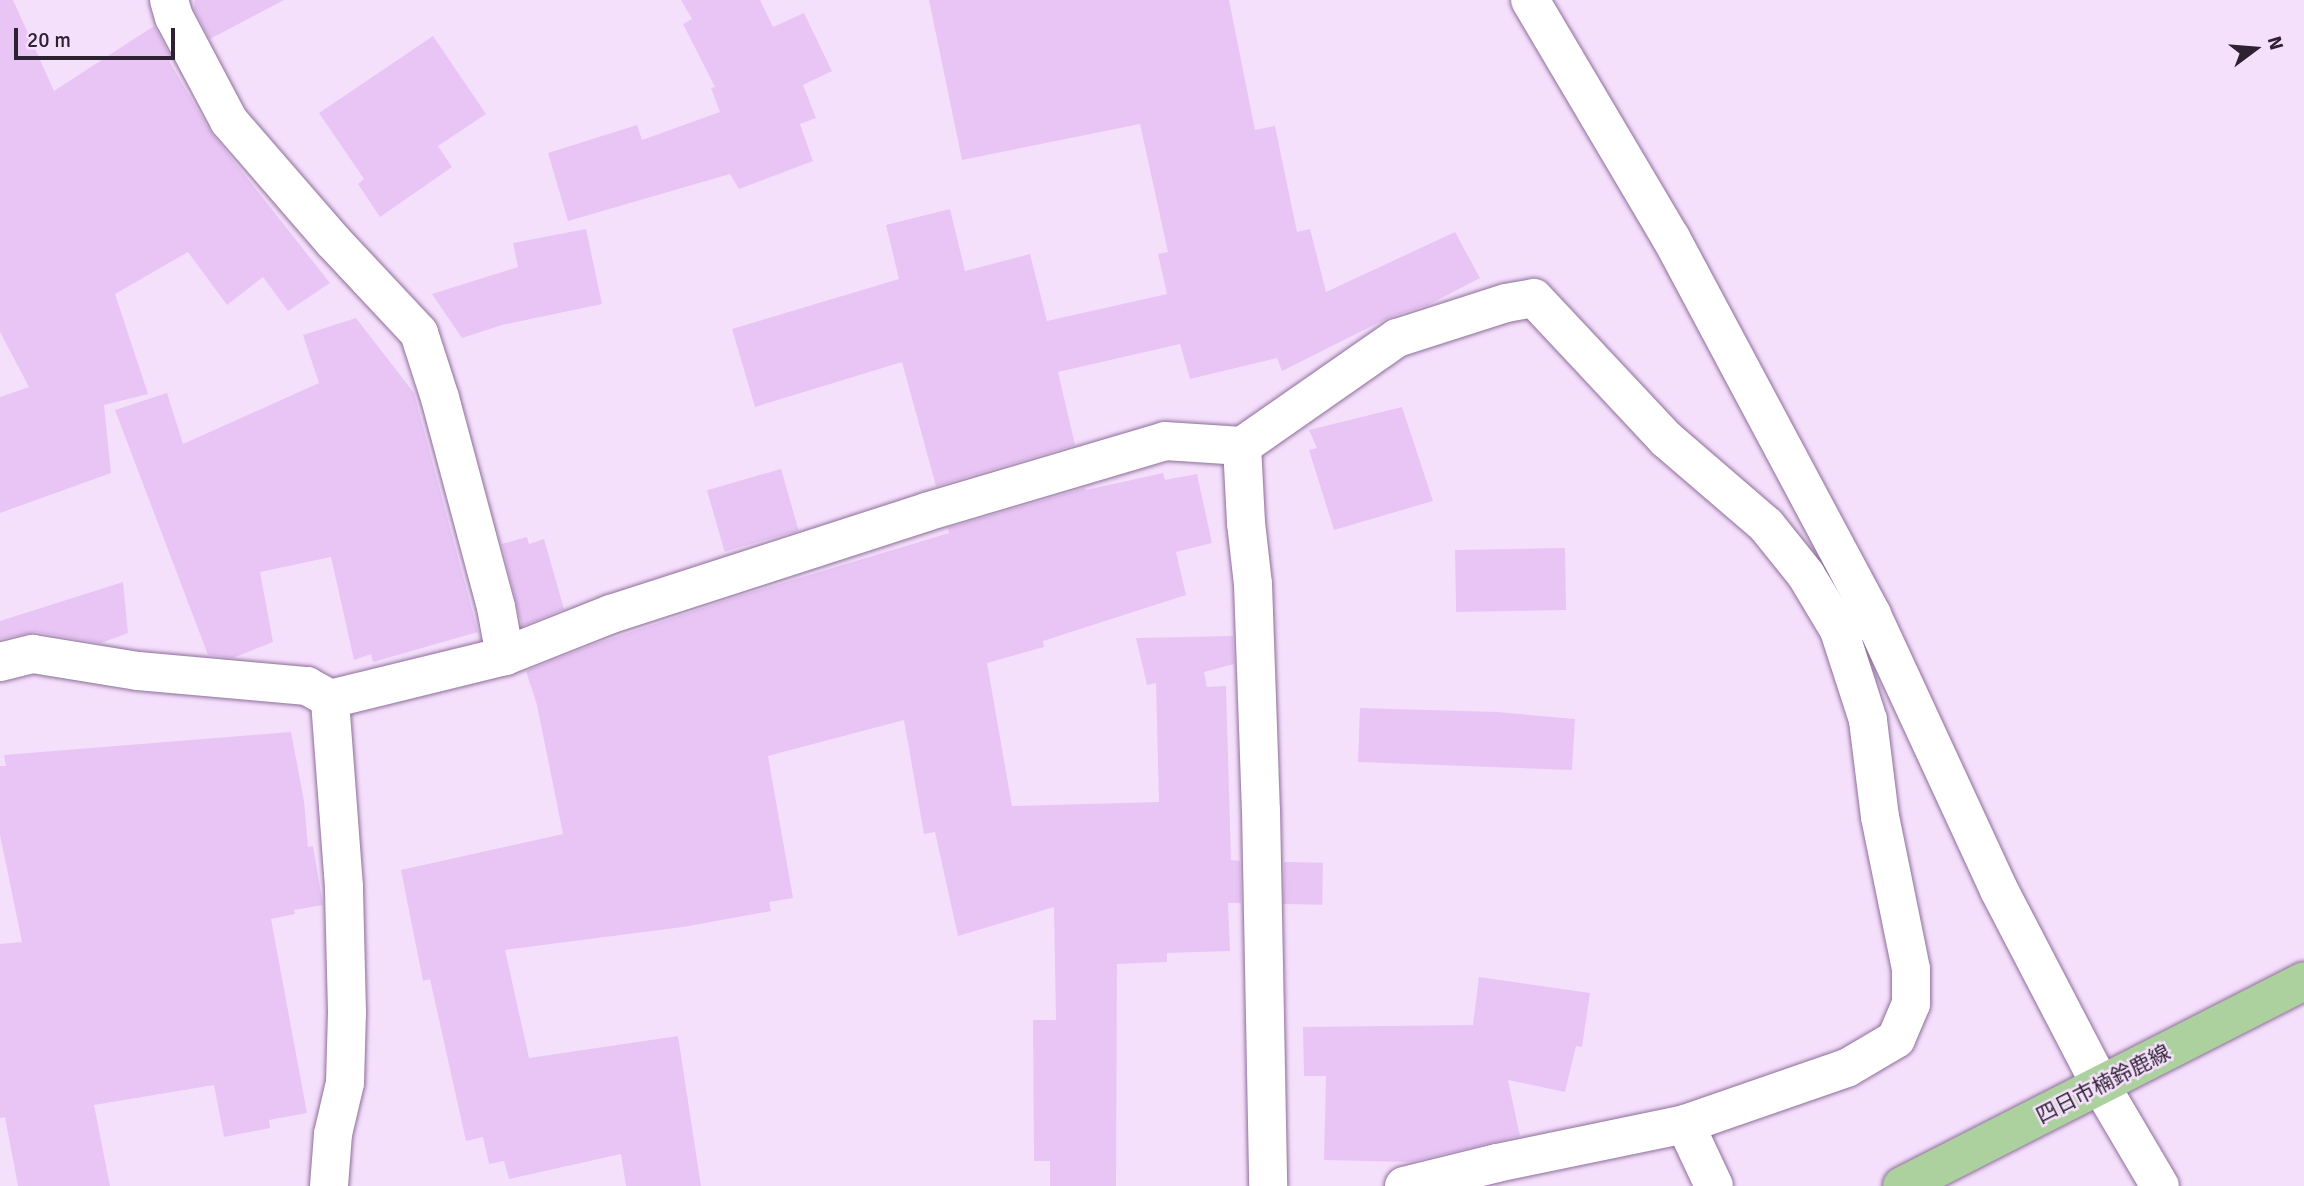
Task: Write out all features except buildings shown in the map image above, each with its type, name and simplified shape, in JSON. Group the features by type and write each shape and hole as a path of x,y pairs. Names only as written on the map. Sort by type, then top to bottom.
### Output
{"main road":[{"name":"四日市楠鈴鹿線","path":"1902,1186 2304,981"}],"street":[{"path":"169,0 174,17 229,121 333,241 419,333 451,437 496,607 505,656"},
{"path":"1530,0 1671,238 1856,623 2101,1086 2160,1186"},
{"path":"0,662 33,654 138,671 307,685 330,699 505,656 599,622 611,614 873,529 1165,441 1242,446 1397,338 1506,303 1534,298 1666,439 1766,525 1806,575 1856,623 1880,817 1911,969 1911,1004 1896,1039 1847,1068 1685,1124 1497,1163 1404,1186"},
{"path":"1242,446 1246,523 1253,584 1261,810 1268,1186"},
{"path":"329,1186 333,1135 345,1083 348,1013 344,887 330,699"},
{"path":"1685,1124 1714,1186"}]}
